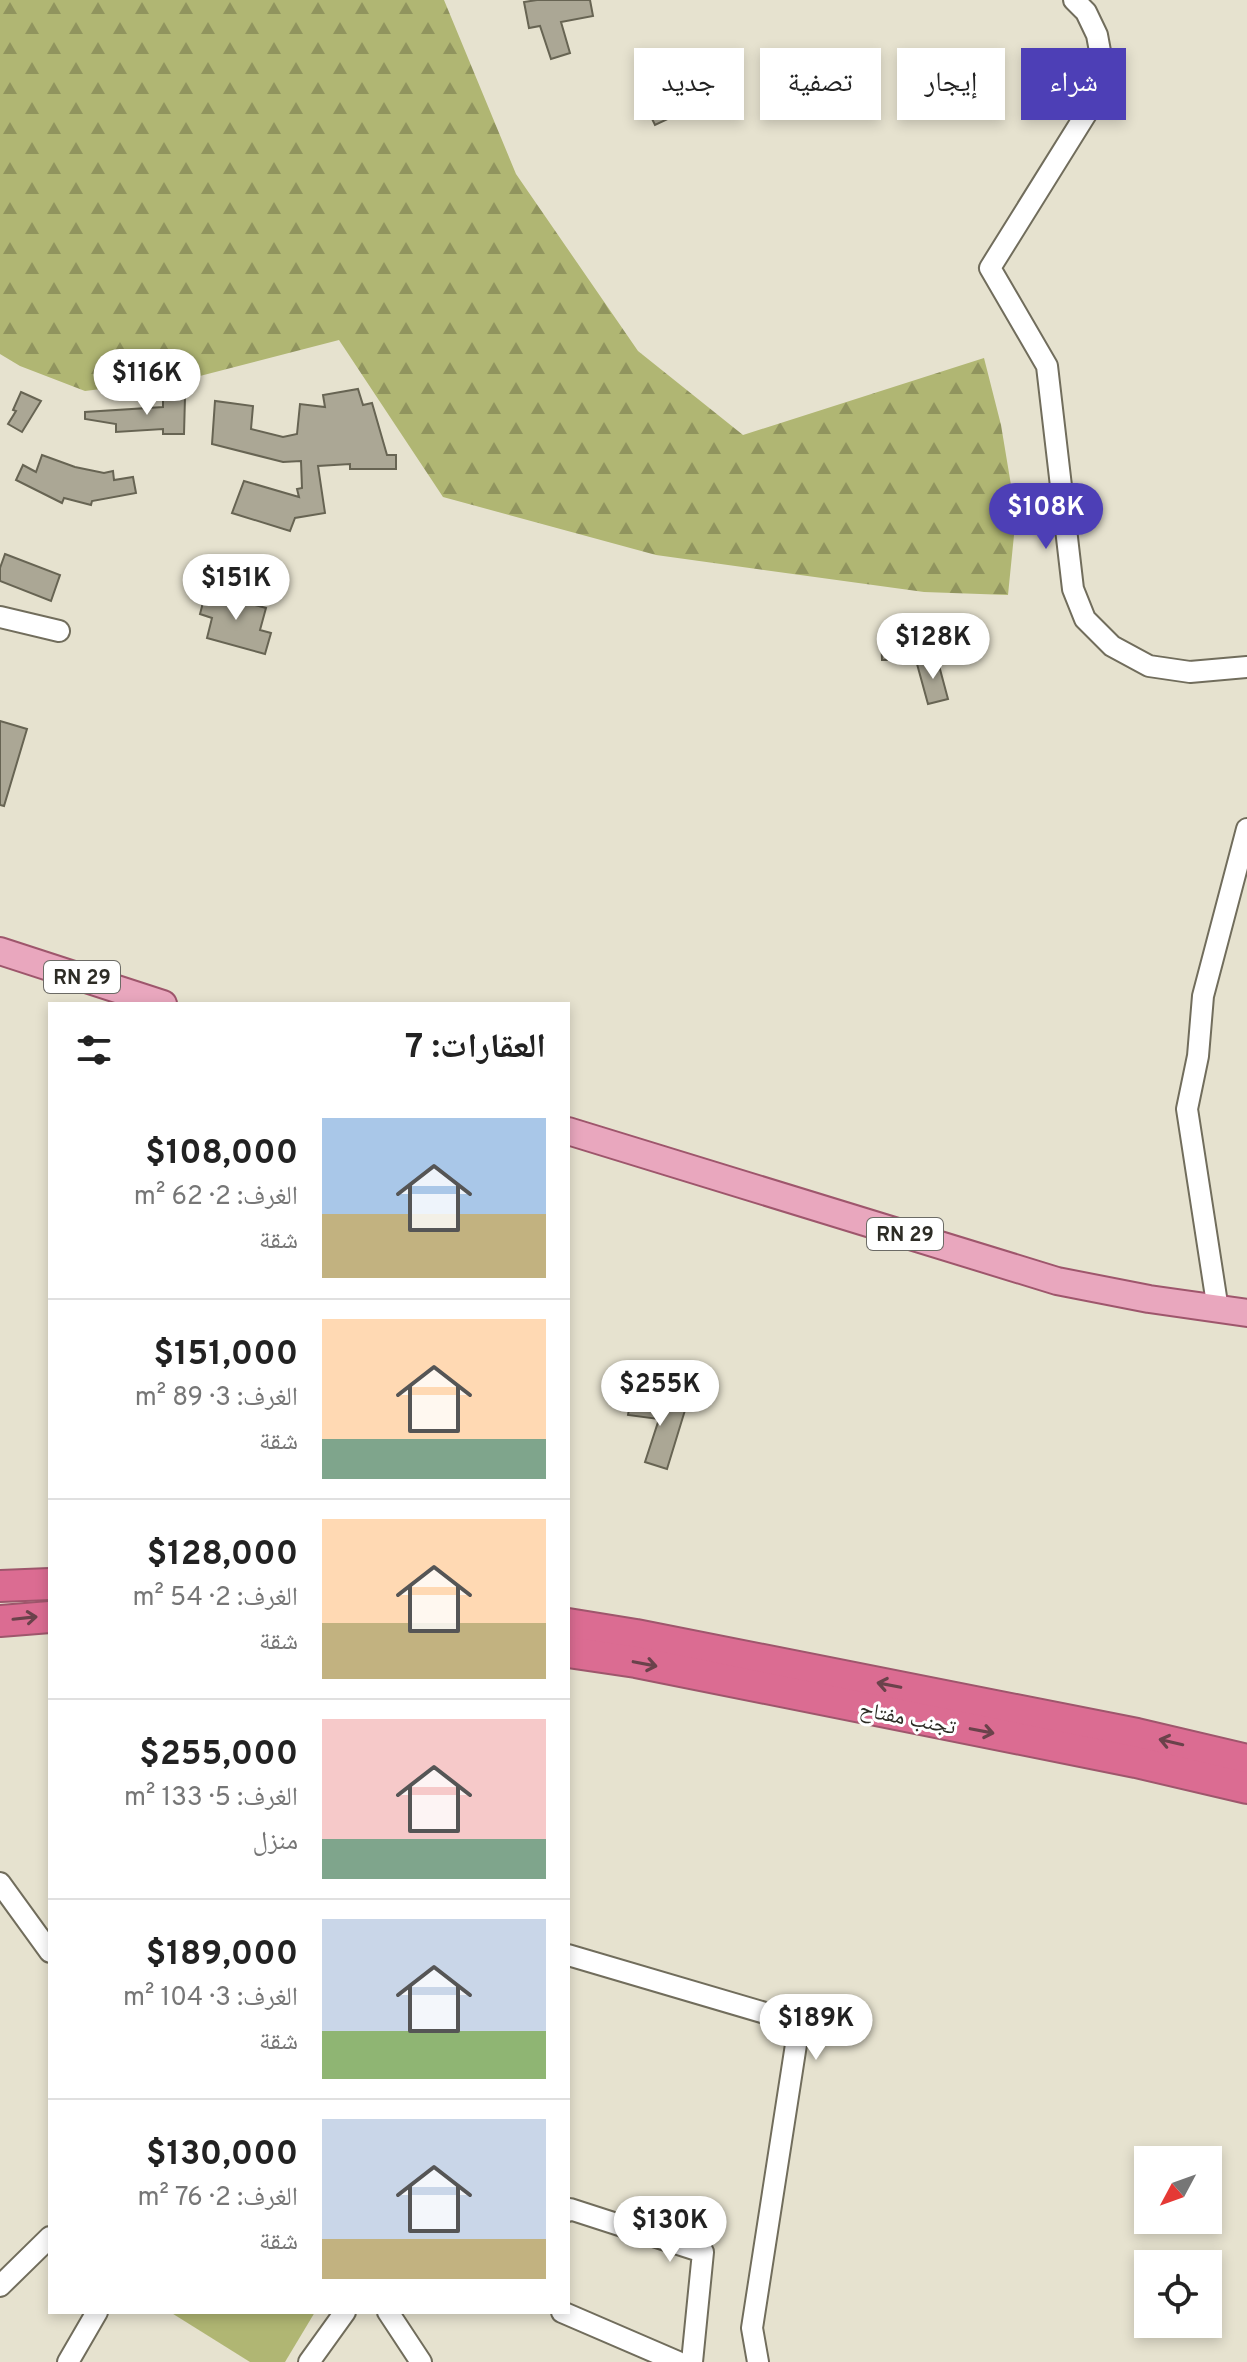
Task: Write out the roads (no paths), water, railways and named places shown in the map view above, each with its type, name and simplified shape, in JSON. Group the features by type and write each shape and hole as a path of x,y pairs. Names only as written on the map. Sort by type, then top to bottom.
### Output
{"highway":[{"path":"0,1586 48,1584"},
{"path":"0,1621 48,1617"},
{"name":"تجنب مفتاح","path":"570,1624 1137,1734 1247,1760"},
{"name":"تجنب مفتاح","path":"570,1652 636,1662 1136,1762 1247,1788"}],"main road":[{"name":"RN 29","path":"0,951 157,1002"},
{"name":"RN 29","path":"570,1132 1057,1281 1247,1313"}],"street":[{"path":"1074,0 1086,12 1097,35 1102,62 1091,106 990,268 1047,366 1073,589 1085,619 1112,646 1149,666 1190,672 1247,667"},
{"path":"0,617 59,631"},
{"path":"1218,1310 1187,1109 1198,1056 1203,996 1247,829"},
{"path":"3,1892 48,1949"},
{"path":"570,1956 772,2015 789,2023 797,2038 752,2328 758,2362"},
{"path":"570,2209 703,2252 692,2362"},
{"path":"0,2286 48,2239"},
{"path":"68,2362 96,2314"},
{"path":"309,2362 344,2314"},
{"path":"389,2314 420,2361"},
{"path":"567,2314 678,2362"}]}
